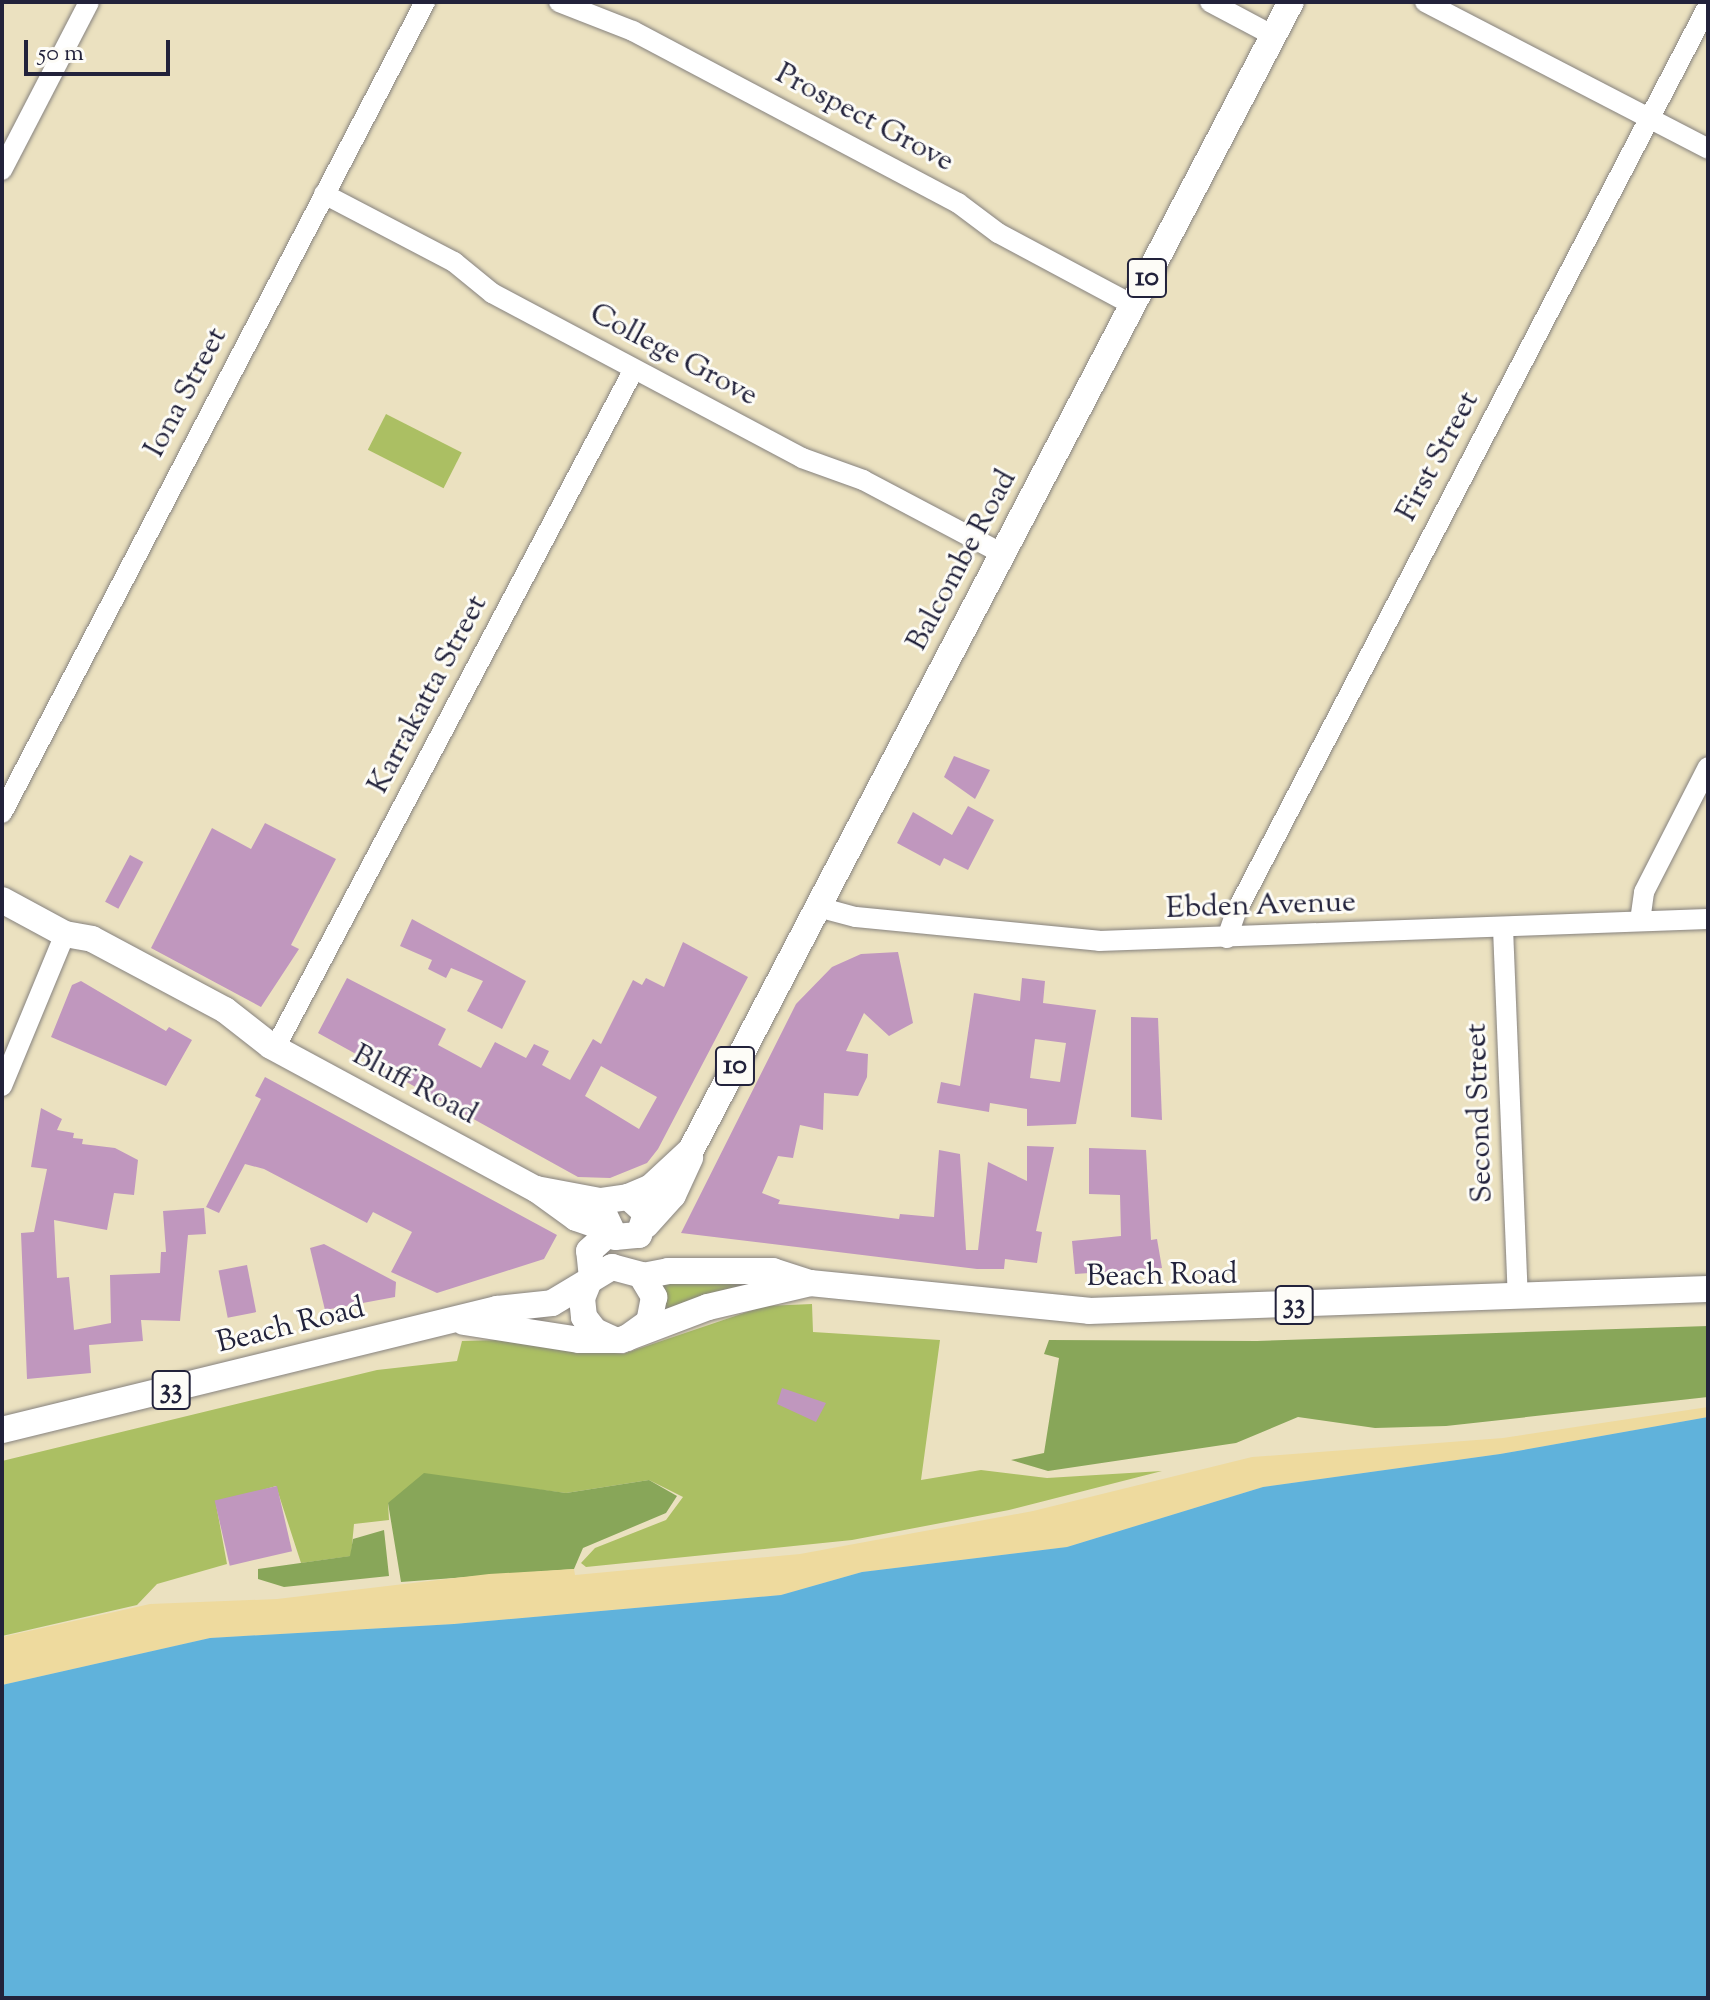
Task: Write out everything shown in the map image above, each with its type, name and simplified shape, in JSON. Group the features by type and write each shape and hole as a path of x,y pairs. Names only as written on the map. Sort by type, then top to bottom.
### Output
{"main road":[{"name":"Balcombe Road","path":"646,1226 684,1178 691,1150 1291,2"},
{"name":"Bluff Road","path":"2,900 65,934 92,939 225,1010 268,1044 536,1189 569,1214 609,1231"},
{"name":"Balcombe Road","path":"623,1198 651,1187 691,1150"},
{"name":"Bluff Road","path":"536,1189 582,1198 623,1198"},
{"path":"623,1198 644,1207 654,1253 642,1275 653,1292 653,1313 642,1331 622,1339 599,1334 584,1317 582,1298 590,1280 589,1251 609,1231 607,1208 623,1198"},
{"path":"609,1231 633,1239 646,1226"},
{"name":"Beach Road","path":"2,1430 457,1320 552,1303 618,1266 642,1275 668,1271 773,1271 810,1283 1089,1311 1708,1289"},
{"name":"Beach Road","path":"457,1320 579,1340 622,1339 708,1307 810,1283"}],"street":[{"path":"2,170 89,2"},
{"name":"Iona Street","path":"2,813 425,2"},
{"name":"Prospect Grove","path":"559,2 661,46 958,203 998,233 1133,305"},
{"path":"1210,2 1274,36"},
{"path":"1425,2 1708,149"},
{"name":"First Street","path":"1227,938 1243,898 1708,6"},
{"name":"College Grove","path":"324,194 454,262 492,293 634,369 802,458 863,480 1003,554"},
{"name":"Karrakatta Street","path":"268,1044 634,369"},
{"path":"1640,921 1644,892 1708,767"},
{"name":"Ebden Avenue","path":"818,907 902,922 1087,940 1227,938 1708,919"},
{"name":"Second Street","path":"1503,928 1518,1296"},
{"path":"2,1086 65,934"}],"green space":[{"path":"386,414 462,453 444,488 368,450"},
{"path":"747,1279 747,1286 663,1312 662,1284"},
{"path":"812,1304 813,1332 940,1340 921,1480 981,1470 1047,1478 1162,1471 1009,1510 852,1540 586,1567 581,1563 595,1548 666,1520 683,1497 649,1480 566,1493 509,1486 388,1503 389,1520 354,1524 351,1556 301,1563 276,1486 216,1504 227,1564 157,1584 137,1605 2,1636 2,1461 377,1370 457,1361 462,1341 503,1340 623,1354 765,1306"},
{"path":"1708,1326 1708,1397 1446,1426 1375,1428 1298,1417 1236,1443 1048,1471 1011,1460 1044,1453 1059,1358 1044,1354 1049,1340 1257,1341"},
{"path":"424,1473 566,1493 649,1480 677,1496 666,1513 583,1548 574,1569 401,1582 388,1503"},
{"path":"384,1530 389,1576 284,1587 258,1579 258,1569 350,1556 353,1539"}],"sand":[{"path":"1708,1407 1708,1417 1500,1454 1263,1487 1067,1547 862,1572 781,1595 454,1624 210,1638 2,1685 2,1637 150,1604 277,1599 489,1574 574,1569 575,1575 800,1554 1033,1511 1252,1457 1503,1438"}],"water":[{"path":"1708,1417 1708,1998 2,1998 2,1685 210,1638 454,1624 781,1595 862,1572 1067,1547 1263,1487 1500,1454"}],"building":[{"path":"954,756 990,770 975,799 944,777"},
{"path":"968,806 994,820 968,870 944,858 940,866 897,843 913,812 952,835"},
{"path":"265,823 336,859 291,945 299,949 261,1007 151,948 212,828 251,849"},
{"path":"130,855 143,862 118,909 105,902"},
{"path":"412,919 526,981 502,1029 467,1011 483,981 451,968 446,978 428,969 432,960 400,946"},
{"path":"683,942 748,977 658,1149 647,1163 610,1178 578,1177 318,1033 347,978 446,1029 438,1045 481,1068 495,1042 526,1058 534,1044 549,1051 542,1065 570,1080 593,1039 601,1044 633,980 642,985 646,978 664,987","holes":["601,1066 657,1097 639,1129 585,1096"]},
{"path":"898,952 913,1023 889,1036 864,1013 846,1051 868,1054 867,1077 858,1096 824,1093 823,1130 800,1125 793,1158 778,1156 762,1193 780,1200 778,1204 899,1219 900,1214 934,1217 939,1150 960,1154 966,1250 978,1250 988,1162 1027,1181 1027,1146 1054,1147 1036,1231 1042,1232 1037,1263 1005,1259 1004,1269 977,1269 681,1233 796,1004 832,967 861,954"},
{"path":"1022,978 1045,981 1043,1003 1096,1010 1076,1124 1027,1126 1027,1109 990,1103 989,1112 937,1103 941,1082 960,1086 974,993 1020,1001","holes":["1035,1039 1066,1043 1060,1082 1030,1078"]},
{"path":"81,981 166,1031 169,1027 192,1040 166,1086 51,1037 72,985"},
{"path":"1131,1017 1158,1018 1162,1120 1131,1117"},
{"path":"265,1077 557,1235 544,1259 437,1293 391,1272 412,1232 373,1212 367,1223 264,1169 245,1164 219,1213 206,1207 261,1099 255,1096"},
{"path":"41,1108 62,1119 57,1130 74,1133 73,1138 83,1139 82,1144 115,1148 138,1160 134,1195 114,1193 107,1230 54,1220 57,1278 69,1277 74,1330 111,1323 110,1275 160,1273 161,1252 166,1252 163,1211 204,1208 206,1234 188,1235 180,1321 141,1320 143,1341 89,1345 91,1373 27,1379 21,1233 34,1232 47,1169 31,1167"},
{"path":"1089,1148 1146,1150 1151,1240 1157,1239 1162,1268 1075,1274 1072,1241 1121,1236 1120,1195 1089,1194"},
{"path":"324,1244 396,1282 395,1297 325,1310 310,1248"},
{"path":"247,1265 256,1312 228,1318 219,1271"},
{"path":"782,1388 826,1403 816,1422 777,1404"},
{"path":"277,1486 292,1551 230,1566 215,1500"}]}
